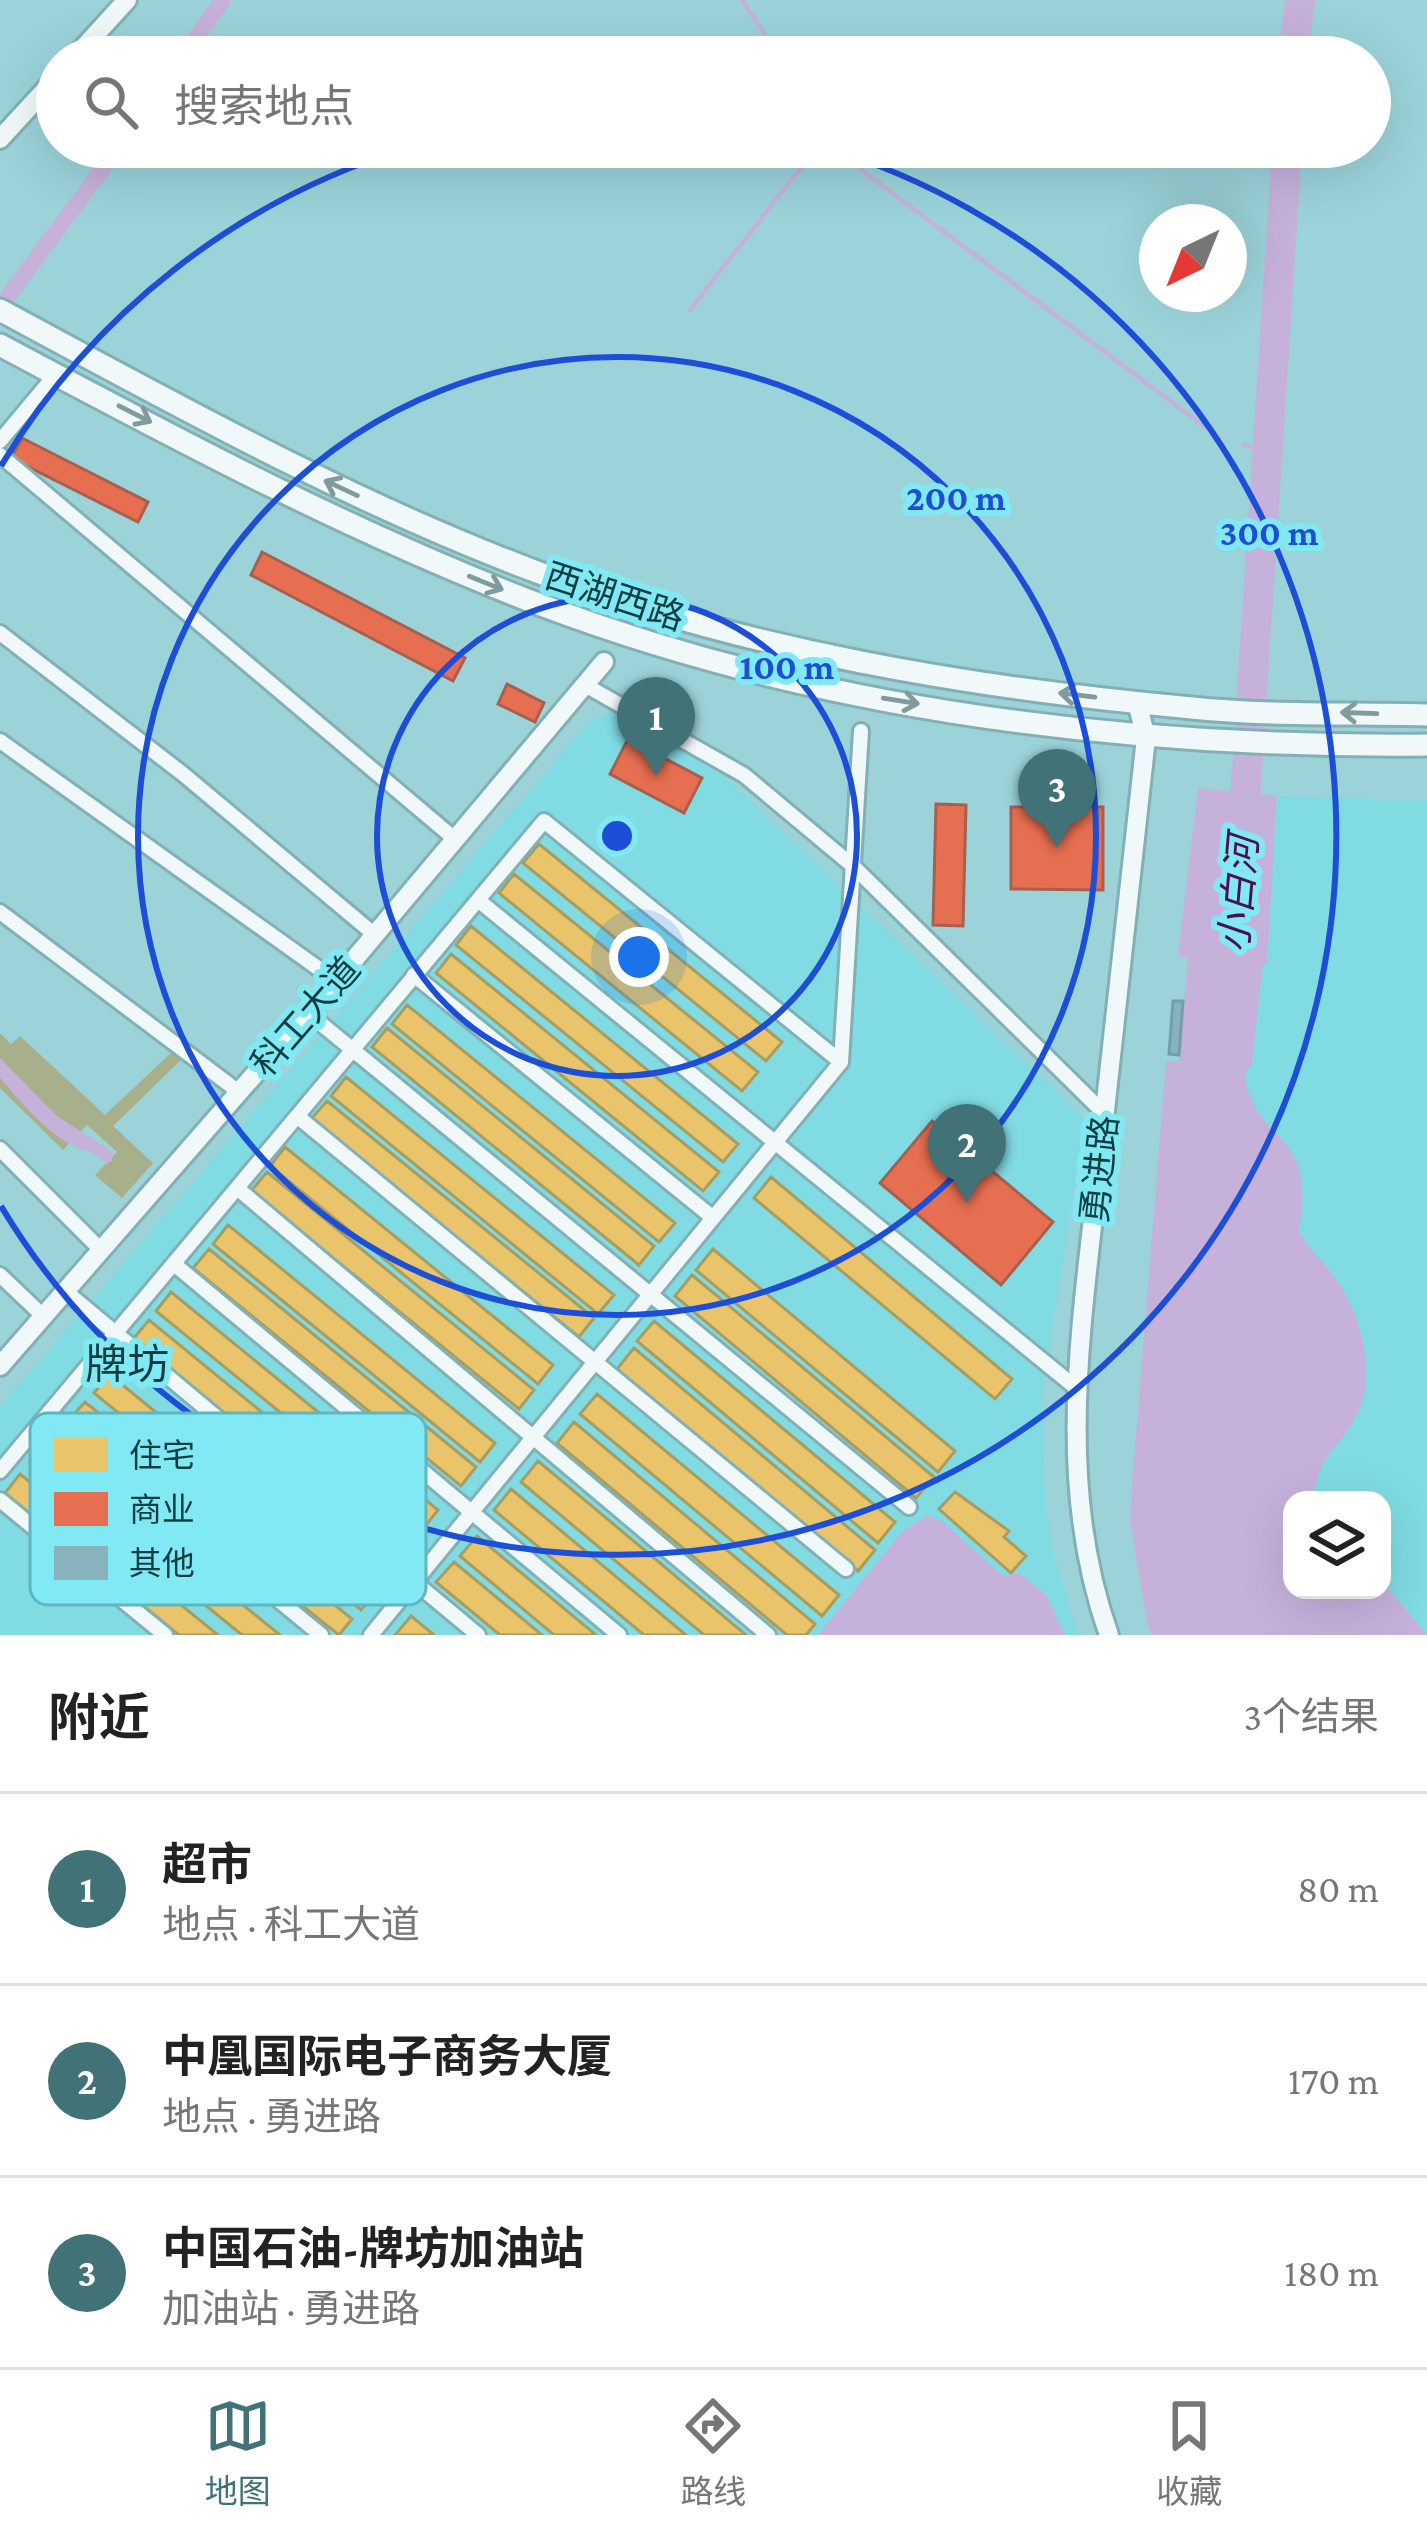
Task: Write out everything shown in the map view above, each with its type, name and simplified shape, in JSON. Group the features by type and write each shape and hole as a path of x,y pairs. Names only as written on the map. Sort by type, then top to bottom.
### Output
{"main road":[{"name":"西湖西路","path":"0,310 314,475 560,580 812,652 972,682 1193,709 1427,715"},
{"name":"西湖西路","path":"0,344 364,532 547,607 862,695 1146,738 1297,746 1427,745"}],"street":[{"path":"94,36 127,0"},
{"path":"0,140 36,100"},
{"path":"0,441 56,374"},
{"path":"0,455 456,840"},
{"path":"0,634 183,774 375,935"},
{"name":"科工大道","path":"0,1366 375,935 604,662"},
{"path":"592,689 745,776 854,867 1105,1114"},
{"name":"勇进路","path":"1109,1635 1094,1592 1080,1523 1075,1387 1146,738 1137,702"},
{"path":"426,1566 841,1062 861,730"},
{"path":"0,741 335,981"},
{"path":"49,1412 544,821 841,1062"},
{"path":"478,900 1075,1387"},
{"path":"0,912 239,1092"},
{"path":"414,976 712,1216"},
{"path":"308,1013 909,1507"},
{"path":"297,1116 846,1569"},
{"path":"0,1149 101,1250"},
{"path":"237,1188 768,1635"},
{"path":"174,1264 351,1413"},
{"path":"0,1275 43,1316"},
{"path":"65,1291 212,1413"},
{"path":"0,1471 30,1435"},
{"path":"426,1476 619,1635"},
{"path":"0,1501 30,1525"},
{"path":"426,1591 478,1635"},
{"path":"129,1605 166,1635"},
{"path":"284,1605 321,1635"},
{"path":"370,1635 394,1605"}],"shaded area":[{"path":"609,713 623,716 722,775 1085,1119 1042,1394 1045,1498 1053,1553 1079,1635 0,1635 0,1407 592,719"},
{"path":"1277,796 1427,800 1427,1635 1256,1635 1200,1443"}],"green space":[{"path":"0,1033 11,1044 20,1036 105,1115 174,1050 182,1059 113,1126 153,1163 122,1198 95,1175 117,1152 87,1125 63,1150 0,1088"}],"water":[{"path":"1198,788 1277,796 1267,963 1263,963 1252,1064 1245,1074 1260,1114 1293,1154 1303,1197 1299,1231 1352,1307 1366,1364 1362,1401 1324,1462 1315,1491 1283,1491 1283,1599 1391,1599 1391,1592 1427,1635 1152,1635 1147,1623 1130,1522 1166,1061 1179,1061 1188,958 1178,955"},
{"path":"0,1058 57,1116 113,1152 112,1161 107,1164 44,1125 0,1078"},
{"path":"927,1515 943,1522 1003,1576 1020,1573 1046,1595 1065,1635 818,1635 902,1532"}],"building: 住宅":[{"path":"539,844 782,1042 766,1061 523,863"},
{"path":"514,874 758,1072 742,1091 499,893"},
{"path":"471,926 738,1144 723,1162 456,945"},
{"path":"451,954 719,1172 703,1191 436,973"},
{"path":"407,1005 675,1223 659,1242 392,1024"},
{"path":"387,1028 654,1246 639,1265 372,1047"},
{"path":"346,1077 614,1295 598,1314 331,1096"},
{"path":"327,1101 594,1318 579,1337 311,1119"},
{"path":"285,1147 553,1365 538,1384 270,1166"},
{"path":"267,1172 534,1390 519,1409 251,1191"},
{"path":"771,1177 1012,1379 995,1399 754,1198"},
{"path":"228,1225 495,1443 480,1462 426,1418 426,1413 420,1413 213,1244"},
{"path":"209,1249 410,1413 371,1413 193,1268"},
{"path":"713,1249 955,1451 938,1472 696,1270"},
{"path":"692,1275 934,1477 916,1498 675,1296"},
{"path":"171,1292 319,1413 281,1413 156,1311"},
{"path":"149,1320 263,1413 224,1413 133,1339"},
{"path":"654,1321 895,1522 878,1543 637,1341"},
{"path":"634,1348 875,1550 858,1571 617,1369"},
{"path":"109,1374 157,1413 119,1413 94,1393"},
{"path":"597,1394 839,1595 822,1616 580,1414"},
{"path":"85,1402 99,1413 75,1413"},
{"path":"574,1422 815,1624 806,1635 787,1635 557,1443"},
{"path":"426,1426 476,1467 461,1486 426,1458"},
{"path":"538,1461 746,1635 704,1635 521,1482"},
{"path":"20,1474 30,1482 30,1513 5,1493"},
{"path":"511,1489 686,1635 644,1635 494,1510"},
{"path":"955,1492 1009,1531 1004,1537 1026,1556 1011,1573 939,1509"},
{"path":"426,1500 438,1510 426,1525"},
{"path":"477,1536 596,1635 554,1635 460,1556"},
{"path":"454,1562 542,1635 500,1635 436,1582"},
{"path":"142,1605 181,1605 218,1635 179,1635"},
{"path":"205,1605 243,1605 280,1635 242,1635"},
{"path":"301,1605 335,1605 352,1619 339,1635"},
{"path":"411,1616 434,1635 395,1635"}],"building: 商业":[{"path":"22,438 148,502 138,522 11,458"},
{"path":"262,552 465,658 453,681 251,575"},
{"path":"507,684 544,703 535,722 498,704"},
{"path":"628,739 702,778 684,813 610,774"},
{"path":"936,804 966,805 963,926 933,925"},
{"path":"1011,807 1103,807 1103,890 1011,889"},
{"path":"932,1121 1053,1222 1001,1285 880,1183"}],"building: 其他":[{"path":"1173,1001 1183,1001 1179,1055 1169,1054"}],"waterway":[{"path":"197,36 223,0"},
{"path":"742,0 766,36"},
{"name":"小白河","path":"1296,36 1300,0"},
{"path":"0,307 103,168"},
{"path":"690,310 801,168"},
{"path":"861,168 1220,438"},
{"name":"小白河","path":"1243,832 1286,168"},
{"path":"1244,445 1267,451"}],"place":[{"name":"超市","path":"656,776"},
{"name":"中国石油-牌坊加油站","path":"1057,848"},
{"name":"中凰国际电子商务大厦","path":"967,1203"}],"district":[{"name":"牌坊","path":"127,1364"}]}
